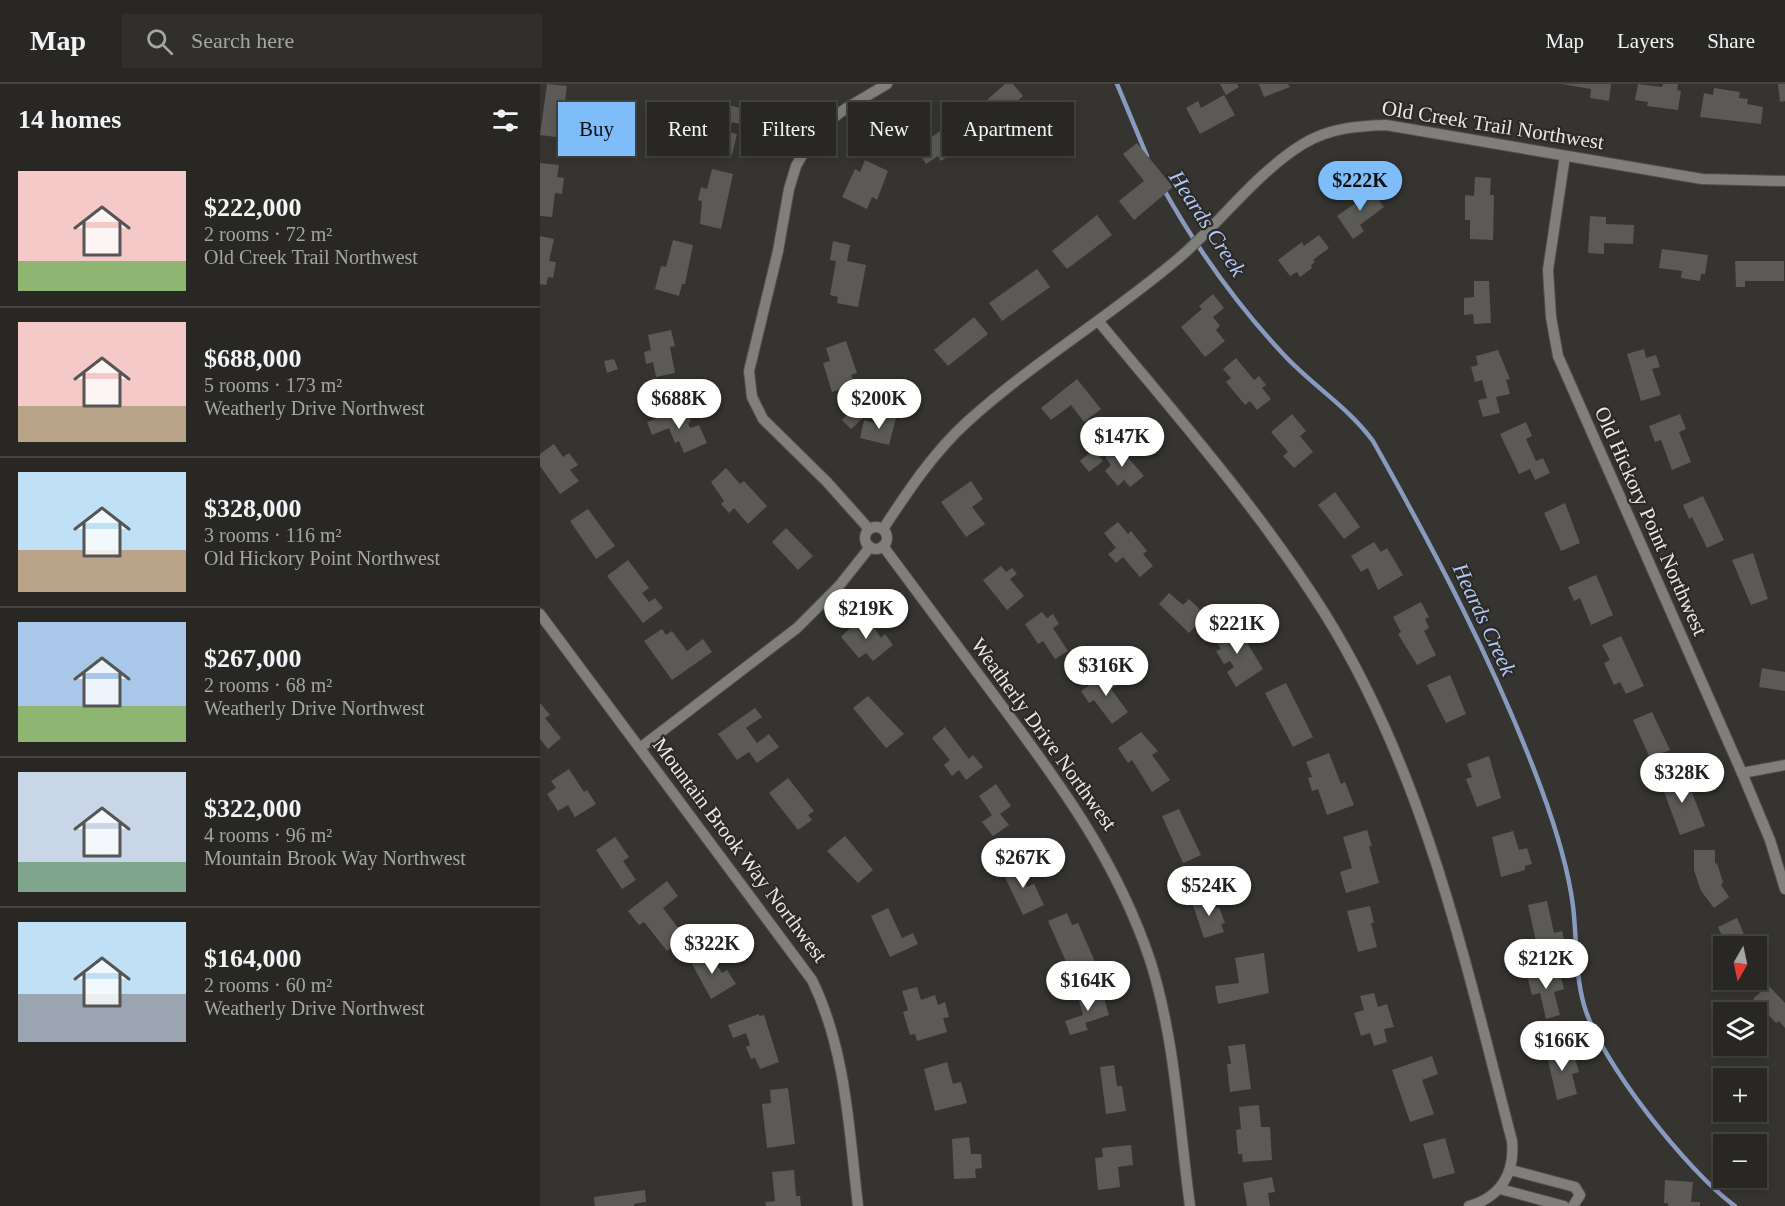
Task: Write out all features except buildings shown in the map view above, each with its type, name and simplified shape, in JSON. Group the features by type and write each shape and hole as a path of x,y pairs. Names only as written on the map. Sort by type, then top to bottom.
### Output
{"street":[{"path":"869,529 828,482 763,419 752,397 749,371 796,166 808,145 825,125 844,109 887,84"},
{"name":"Old Creek Trail Northwest","path":"883,529 917,478 966,423 1013,382 1099,322 1186,252 1284,157 1326,133 1355,126 1386,125 1702,179 1785,181"},
{"name":"Old Hickory Point Northwest","path":"1565,156 1548,270 1551,317 1558,356 1742,773 1770,840 1785,889"},
{"path":"1099,322 1274,536 1326,616 1373,703 1415,798 1450,901 1512,1141 1511,1170 1500,1189 1489,1198 1469,1206"},
{"path":"876,527 883,529 887,535 883,546 876,549 870,547 865,539 869,529 876,527"},
{"name":"Weatherly Drive Northwest","path":"883,546 1071,799 1102,849 1127,900 1150,961 1166,1027 1190,1206"},
{"path":"640,748 797,628 839,586 870,547"},
{"name":"Mountain Brook Way Northwest","path":"540,614 797,956 820,997 834,1032 840,1064 858,1206"},
{"path":"1742,773 1785,765"},
{"path":"1511,1170 1575,1187 1580,1195 1578,1203 1573,1206"},
{"path":"1500,1189 1564,1206"}],"waterway":[{"name":"Heards Creek","path":"1117,84 1147,156"},
{"name":"Heards Creek","path":"1163,188 1189,232 1250,317 1284,355 1342,407 1373,441 1464,611 1505,698 1541,788 1568,876 1573,906 1579,981 1584,1005 1593,1028 1626,1084 1671,1142 1694,1168 1735,1206"}]}
